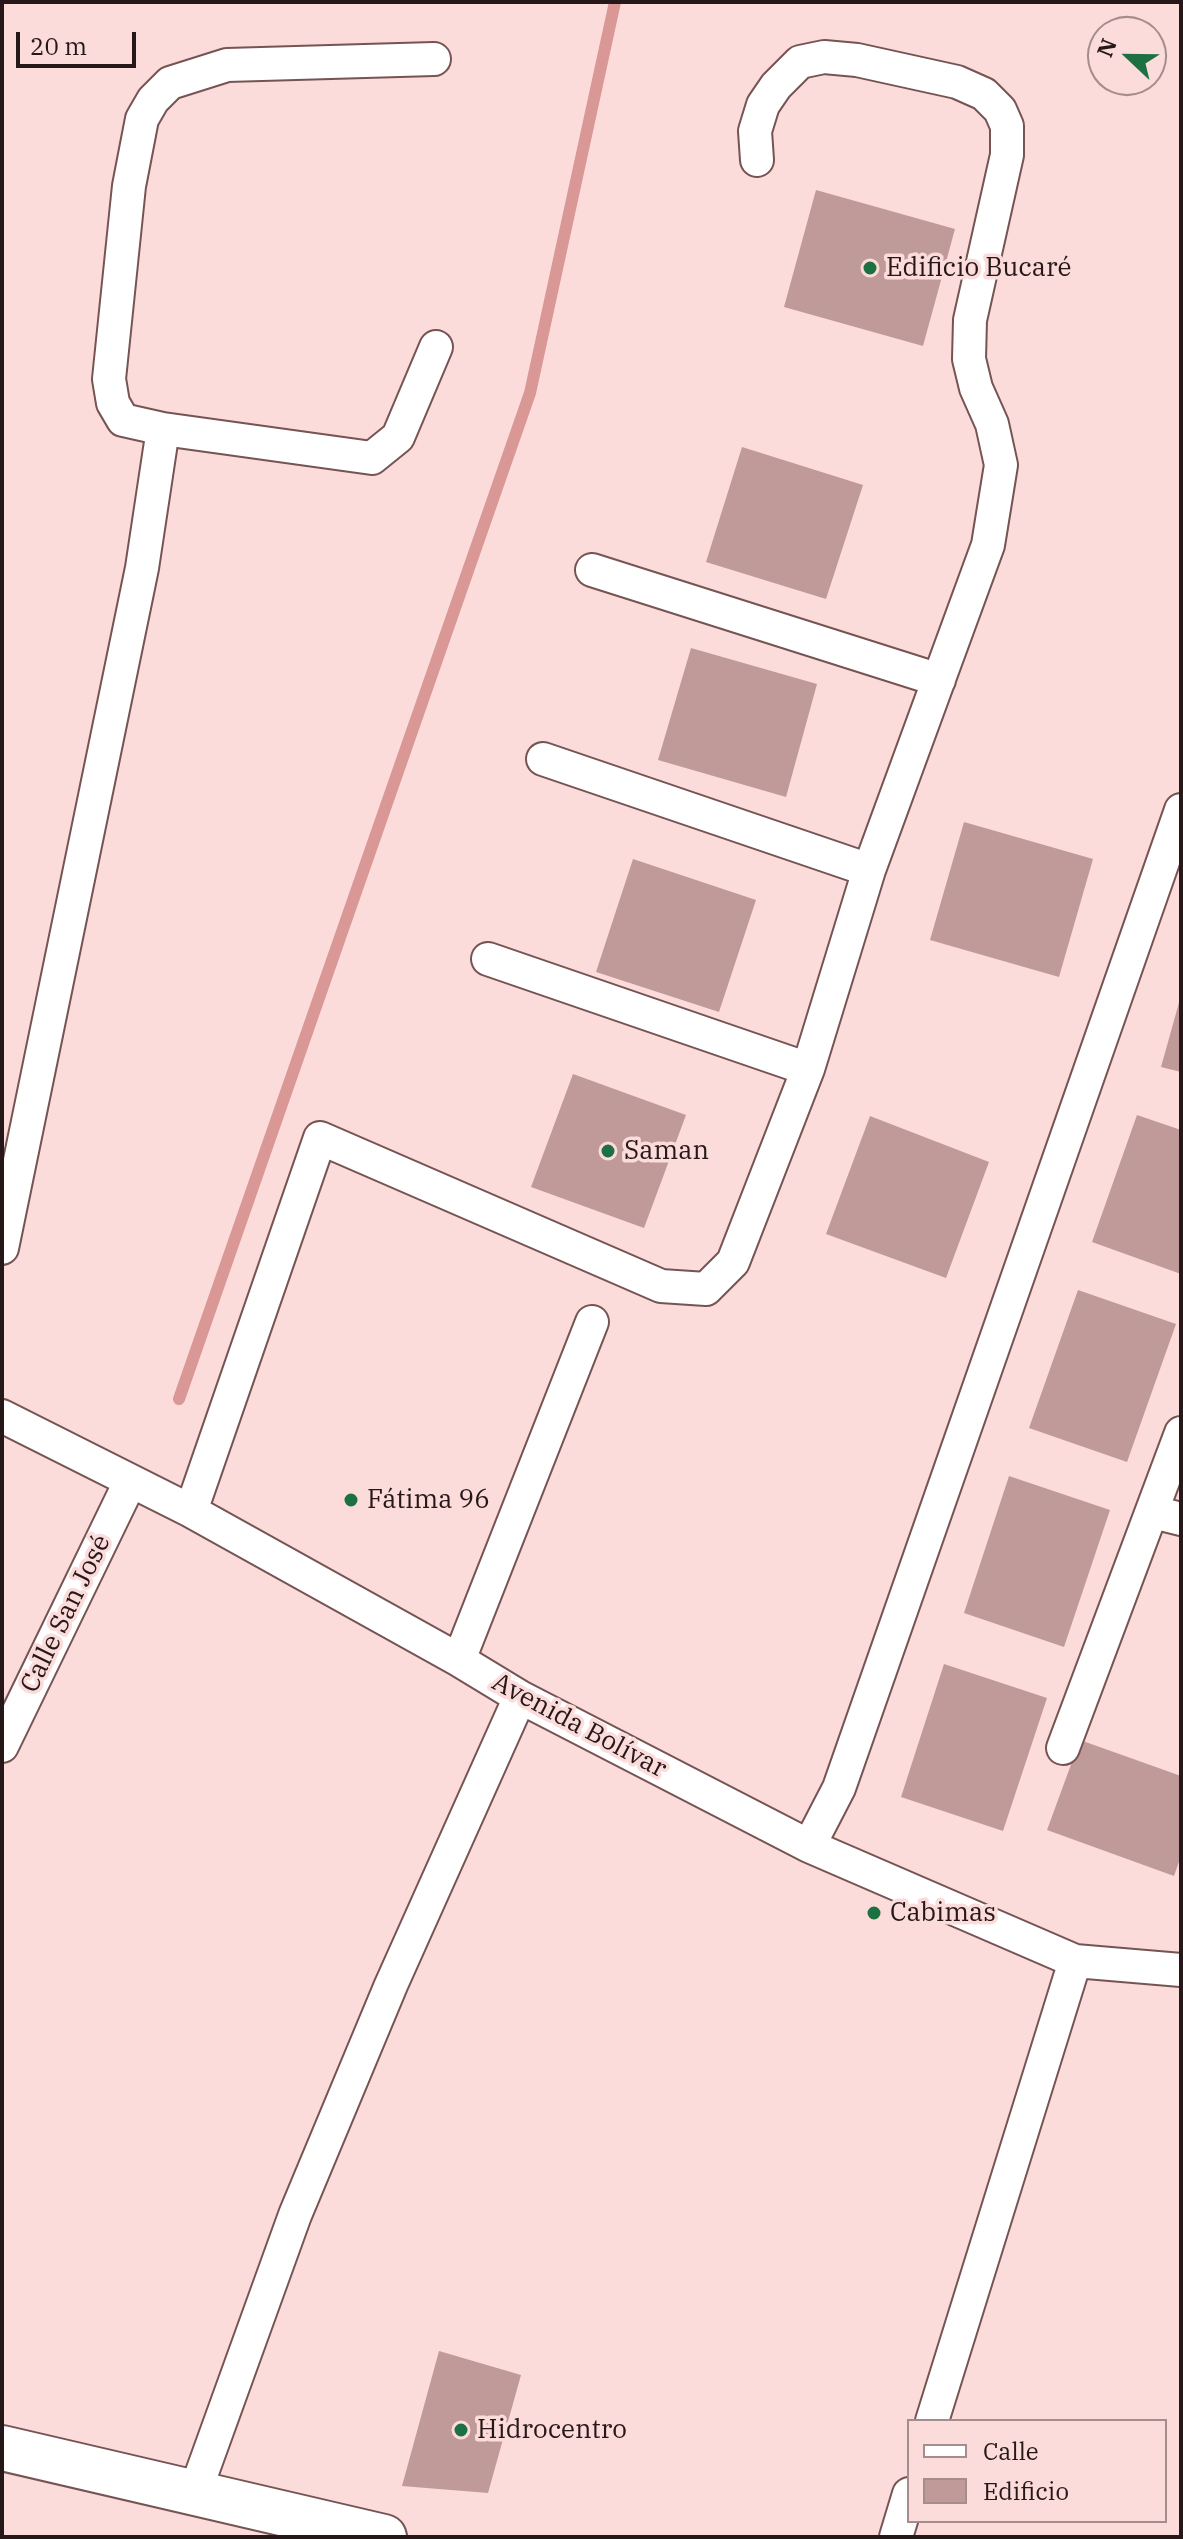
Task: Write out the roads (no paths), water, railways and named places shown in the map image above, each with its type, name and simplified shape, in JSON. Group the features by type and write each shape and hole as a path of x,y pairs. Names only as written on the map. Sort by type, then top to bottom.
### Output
{"main road":[{"path":"2,2448 384,2537"}],"street":[{"path":"191,1511 320,1138 661,1286 706,1289 733,1262 808,1069 869,870 988,545 1001,465 992,424 976,388 969,359 970,320 1007,155 1007,126 1000,110 984,94 957,82 857,60 824,57 800,62 776,86 763,105 755,131 757,160"},
{"path":"434,59 227,65 170,83 153,100 142,119 129,186 109,379 113,403 123,420 163,429 372,458 398,437 436,347"},
{"path":"2,1248 142,568 163,429"},
{"path":"592,570 939,680"},
{"path":"543,759 869,870"},
{"path":"809,1846 839,1788 1181,810"},
{"path":"488,959 808,1069"},
{"path":"459,1660 592,1322"},
{"name":"Avenida Bolívar","path":"2,1416 191,1511 520,1697 809,1846 1075,1961 1181,1970"},
{"path":"1063,1748 1167,1516 1181,1433"},
{"name":"Calle San José","path":"2,1746 130,1482"},
{"path":"195,2492 295,2215 391,1985 520,1697"},
{"path":"933,2419 1075,1961"},
{"path":"896,2537 907,2501"}],"waterway":[{"path":"179,1399 530,393 615,2"}],"place":[{"name":"Edificio Bucaré","path":"870,268"},
{"name":"Saman","path":"608,1151"},
{"name":"Fátima 96","path":"351,1500"},
{"name":"Cabimas","path":"874,1913"},
{"name":"Hidrocentro","path":"461,2430"}]}
